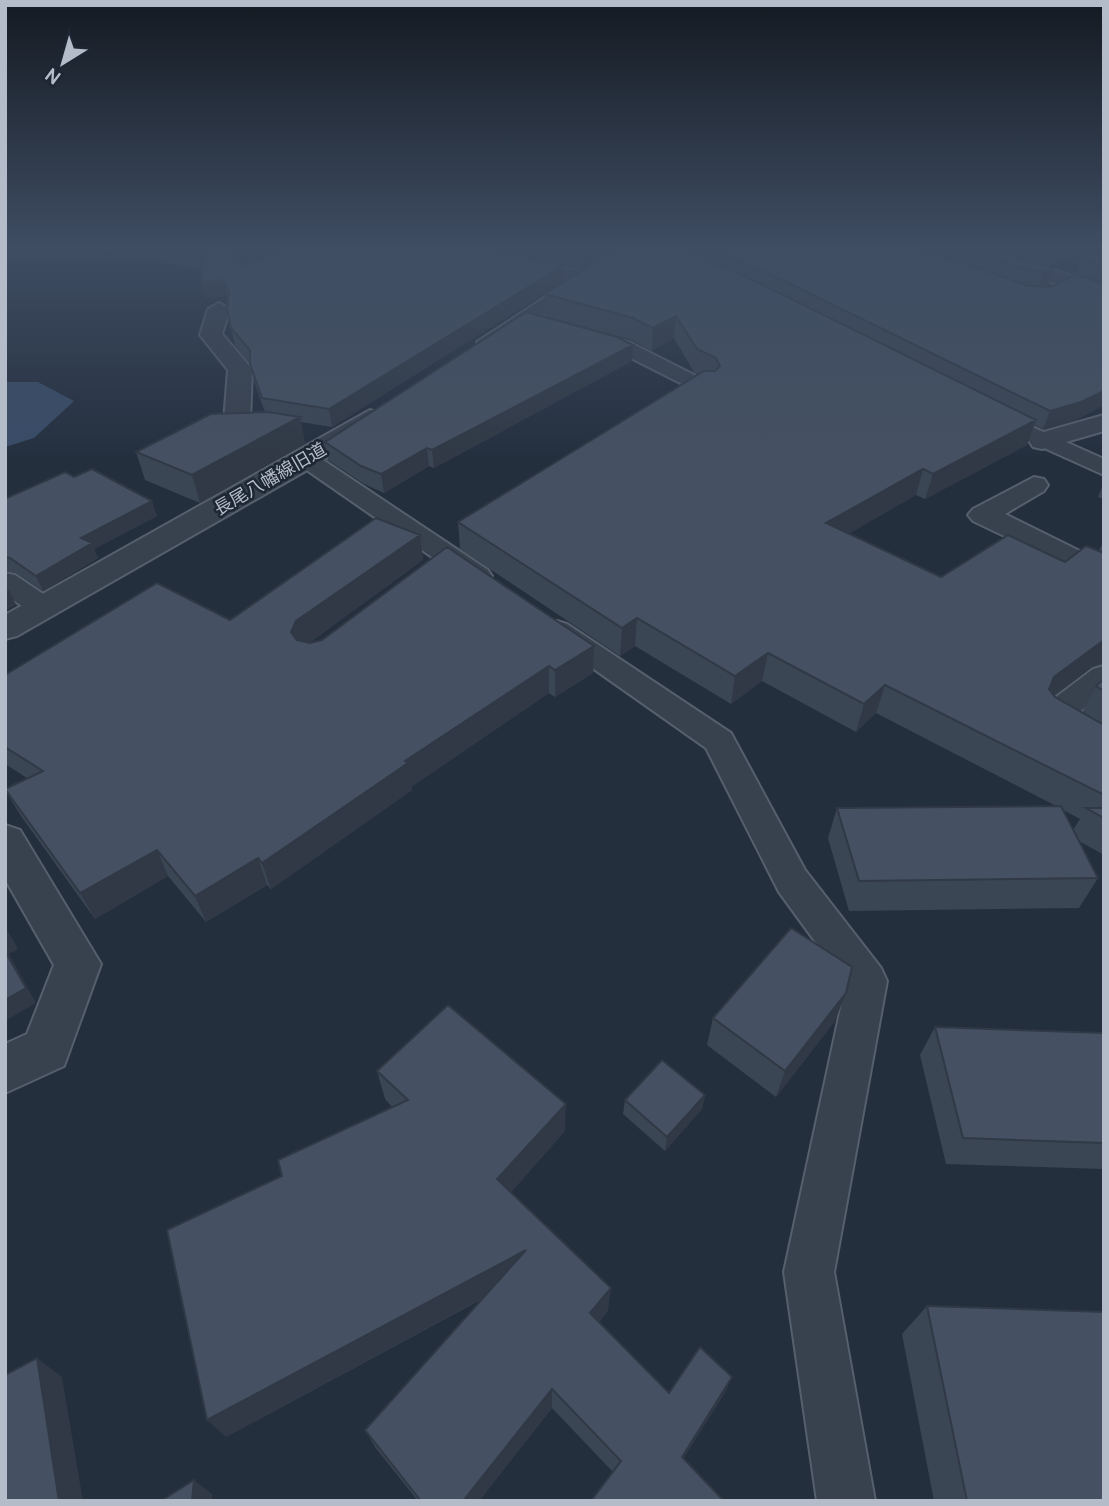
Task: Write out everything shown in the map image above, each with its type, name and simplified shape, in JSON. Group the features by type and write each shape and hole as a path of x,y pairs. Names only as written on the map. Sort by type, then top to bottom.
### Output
{"street":[{"path":"216,318 211,335 240,369 225,421 264,425"},
{"path":"465,357 541,318"},
{"name":"長尾八幡線旧道","path":"5,629 45,608 313,443 395,402"},
{"path":"1042,441 1104,423"},
{"path":"1034,485 982,515 1104,575"},
{"path":"5,841 78,964 46,1050 5,1069"}],"lane":[{"path":"574,333 624,347 705,388"},
{"path":"969,404 1042,441 1104,468"},
{"path":"313,443 438,565 517,603 719,741 792,881 867,981 809,1272 846,1501"},
{"path":"5,581 45,608"},
{"path":"1104,676 1054,715 1104,744"}],"water":[{"path":"5,382 38,382 74,401 34,438 5,447"}],"building":[{"path":"229,318 477,318 329,409 262,398 250,364 250,350 231,328"},
{"path":"516,318 549,318 617,337 633,345 432,450 427,448 381,474 361,466 325,442"},
{"path":"634,318 672,318 653,328"},
{"path":"677,318 830,318 1036,420 933,474 923,469 826,523 941,577 1008,535 1065,562 1086,546 1104,553 1104,640 1054,677 1049,689 1055,697 1104,725 1104,795 885,685 864,704 768,653 735,676 637,618 622,628 458,522 704,371 715,371 720,366 716,358 697,349"},
{"path":"860,318 1104,318 1104,391 1081,402 1050,411"},
{"path":"268,412 300,417 192,475 136,452 211,414"},
{"path":"92,469 152,501 81,538 92,543 36,576 5,557 5,497 65,472 74,477"},
{"path":"376,518 420,535 296,621 291,632 297,640 310,643 322,640 447,547 594,646 555,670 549,666 405,761 408,763 262,863 258,858 195,896 157,850 80,893 5,789 43,771 5,747 5,675 157,583 230,620"},
{"path":"1104,679 1104,691 1096,686"},
{"path":"1061,806 1098,878 859,881 837,808"},
{"path":"1086,808 1104,808 1104,818"},
{"path":"791,928 852,967 846,993 785,1071 713,1018"},
{"path":"5,951 26,988 5,1000"},
{"path":"448,1005 566,1104 497,1179 611,1288 590,1313 669,1393 700,1347 732,1377 682,1457 724,1501 591,1501 621,1461 552,1389 463,1501 421,1501 365,1430 526,1250 207,1420 167,1230 282,1176 278,1160 408,1100 377,1071"},
{"path":"935,1027 1104,1033 1104,1143 963,1138"},
{"path":"662,1060 705,1095 667,1137 625,1100"},
{"path":"927,1306 1104,1312 1104,1501 967,1501"},
{"path":"37,1358 59,1501 5,1501 5,1375"},
{"path":"194,1480 192,1501 161,1501"}]}
